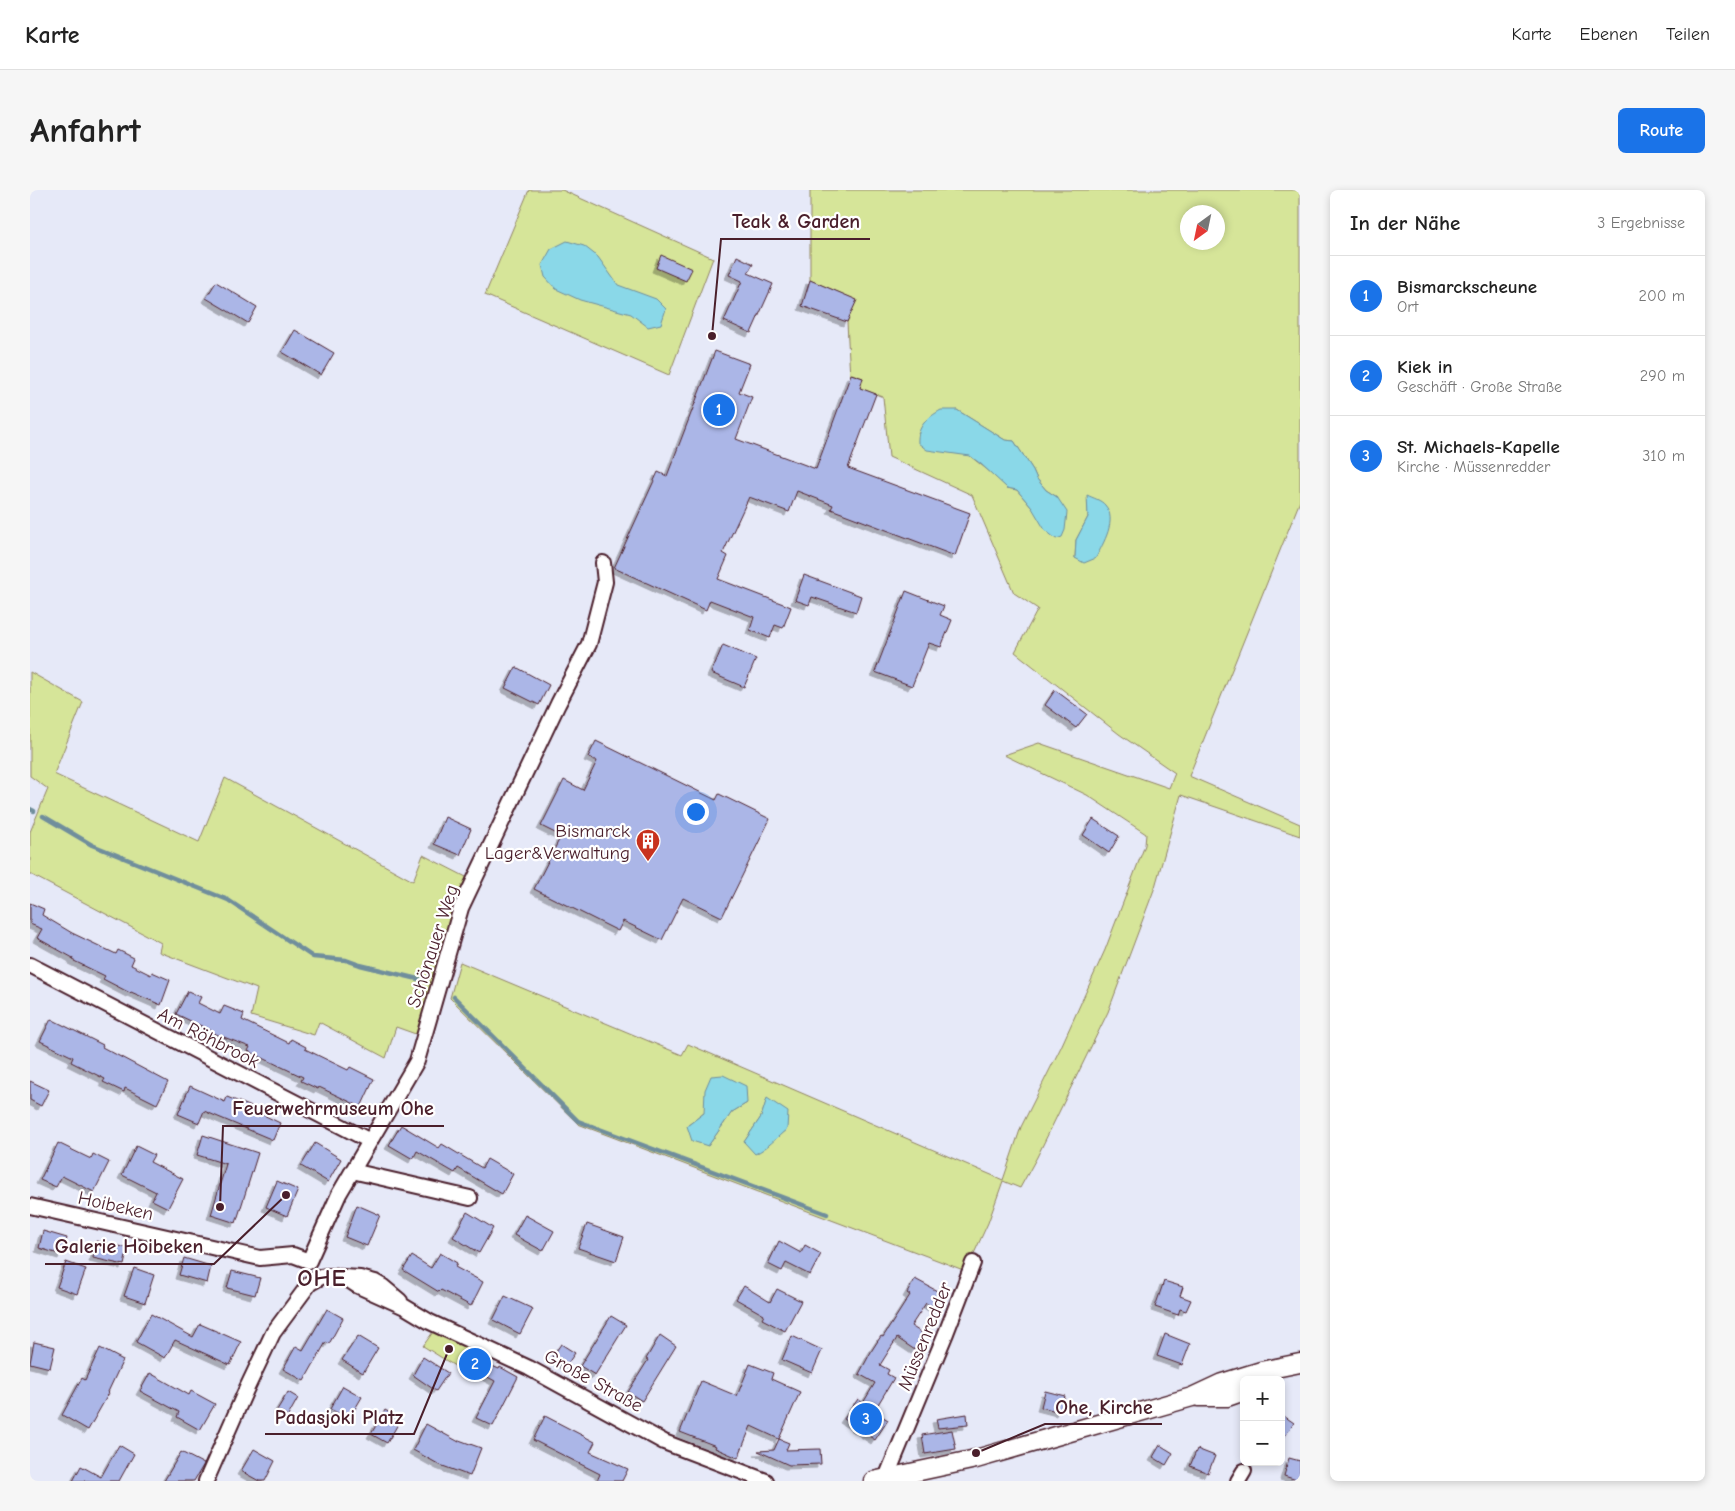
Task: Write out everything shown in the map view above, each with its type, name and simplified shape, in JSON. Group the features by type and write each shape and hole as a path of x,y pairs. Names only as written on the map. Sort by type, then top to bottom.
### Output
{"street":[{"name":"Schönauer Weg","path":"310,1261 330,1213 352,1171 417,1061 461,908 558,704 589,644 605,582 603,564"},
{"name":"Am Röhbrook","path":"30,965 370,1141"},
{"path":"352,1171 470,1198"},
{"name":"Hoibeken","path":"30,1206 260,1258 293,1255 310,1261"},
{"path":"206,1481 273,1333 304,1290 310,1283 320,1277 310,1261"},
{"name":"Müssenredder","path":"880,1480 946,1333 973,1263"},
{"name":"Große Straße","path":"320,1277 344,1277 356,1285 405,1307 430,1322 504,1355 553,1380 655,1438 766,1481"},
{"path":"880,1480 976,1459 1192,1397 1222,1383 1261,1371 1296,1365"},
{"path":"1278,1376 1296,1365"},
{"path":"1192,1397 1227,1397 1240,1392"}],"green space":[{"path":"529,190 562,190 713,258 669,375 485,295"},
{"path":"810,190 1300,190 1300,501 1189,776 1300,824 1300,836 1181,795 1155,887 1108,1012 1020,1188 1003,1181 988,1223 966,1271 578,1124 450,998 460,962 682,1055 688,1044 1003,1180 1021,1127 1061,1047 1105,950 1145,845 1146,834 1087,795 1004,755 1039,743 1169,788 1175,773 1119,734 1015,652 1038,609 1014,593 972,495 889,457 883,397 860,388 863,378 852,374 850,378 847,322 856,300 810,280","holes":["957,410 1005,440 1014,441 1037,479 1046,490 1057,497 1032,508 1017,490 1007,488 970,456 918,434 927,419","1088,496 1096,558 1075,558 1076,540 1088,517","767,1099 787,1129 774,1139 744,1142 761,1117","747,1103 732,1112 708,1146 687,1126 704,1113"]},
{"path":"30,672 83,702 54,774 199,842 225,778 413,881 423,855 474,881 424,1037 396,1027 386,1058 319,1022 314,1035 251,1016 257,989 159,952 161,943 30,874 30,832 48,789 30,776"},
{"path":"433,1332 477,1353 466,1373 423,1346"}],"water":[{"path":"567,241 584,246 598,257 618,285 656,299 666,309 661,324 648,327 631,314 580,300 556,289 545,277 542,265 551,249"},
{"path":"941,410 957,410 1005,440 1014,441 1037,479 1046,490 1057,497 1067,512 1065,530 1062,537 1056,539 1045,530 1032,508 1017,490 1007,488 970,456 927,450 918,443 921,427 931,416"},
{"path":"1087,495 1105,505 1109,511 1110,524 1096,558 1084,563 1075,558 1076,540 1088,517"},
{"path":"723,1075 746,1086 747,1103 732,1112 708,1146 692,1141 687,1126 704,1113 705,1090 711,1076"},
{"path":"767,1098 788,1112 787,1129 768,1146 755,1154 744,1142 761,1117"}],"building":[{"path":"661,255 692,269 686,281 656,268"},
{"path":"737,256 753,264 748,273 773,284 751,333 724,321 742,281 729,275"},
{"path":"810,280 857,300 847,322 802,306"},
{"path":"216,282 257,307 248,323 206,298"},
{"path":"295,330 334,353 321,375 282,352"},
{"path":"715,351 750,364 739,392 752,397 736,439 816,469 851,374 863,378 860,388 876,394 848,468 970,513 955,556 831,509 833,505 797,491 789,512 749,497 723,553 728,556 718,579 791,607 783,628 775,625 770,638 750,630 754,617 710,600 706,610 614,568 658,472 667,476"},
{"path":"804,575 861,596 856,612 812,597 809,605 795,600"},
{"path":"906,591 944,606 940,615 952,620 941,647 929,643 912,686 875,672"},
{"path":"723,645 756,659 744,687 711,673"},
{"path":"516,667 549,685 539,705 505,688"},
{"path":"1055,690 1087,714 1076,728 1045,705"},
{"name":"Bismarck Lager&Verwaltung","path":"596,741 716,800 719,794 770,819 722,917 683,898 662,940 623,921 618,931 534,889 561,836 541,826 564,780 583,790 597,761 588,757"},
{"path":"445,817 471,829 460,855 434,844"},
{"path":"1093,819 1119,836 1109,853 1083,835"},
{"path":"30,903 44,909 42,915 72,933 116,954 118,950 134,958 131,965 151,975 152,972 170,980 161,1005 130,993 103,979 105,976 72,960 73,958 37,938 42,929 30,924"},
{"path":"188,991 201,997 198,1003 220,1014 224,1006 244,1014 242,1020 289,1043 291,1039 306,1047 305,1049 348,1070 350,1067 374,1079 361,1107 319,1087 318,1089 301,1081 303,1077 248,1051 250,1047 213,1033 176,1014"},
{"path":"51,1019 103,1045 102,1047 168,1082 157,1104 125,1088 124,1092 103,1082 105,1079 71,1062 73,1057 40,1041"},
{"path":"30,1081 49,1090 41,1106 30,1100"},
{"path":"190,1086 225,1102 227,1097 254,1108 253,1110 280,1123 273,1140 204,1111 199,1123 178,1114"},
{"path":"401,1125 439,1148 442,1144 482,1168 487,1159 513,1174 502,1194 458,1168 455,1173 417,1151 413,1159 389,1145"},
{"path":"203,1135 258,1153 236,1223 211,1215 226,1164 197,1155"},
{"path":"58,1143 91,1159 93,1154 109,1162 94,1192 62,1176 56,1187 40,1180"},
{"path":"315,1143 341,1159 328,1182 301,1166"},
{"path":"136,1146 154,1155 150,1162 183,1179 168,1208 152,1200 156,1192 122,1175"},
{"path":"277,1181 298,1190 287,1216 266,1207"},
{"path":"357,1205 380,1215 367,1246 345,1237"},
{"path":"467,1212 493,1228 479,1253 453,1237"},
{"path":"525,1215 554,1231 543,1251 514,1235"},
{"path":"587,1224 624,1237 616,1261 578,1248"},
{"path":"43,1231 67,1238 62,1255 39,1248"},
{"path":"96,1241 128,1248 124,1265 93,1258"},
{"path":"779,1241 801,1253 805,1245 821,1254 810,1275 786,1263 782,1271 768,1264"},
{"path":"440,1253 457,1263 455,1267 483,1282 471,1306 441,1290 439,1292 403,1270 412,1256 431,1268"},
{"path":"184,1258 211,1266 207,1283 179,1275"},
{"path":"66,1262 86,1269 77,1294 57,1287"},
{"path":"134,1268 154,1275 145,1303 124,1296"},
{"path":"232,1271 260,1278 255,1295 227,1288"},
{"path":"915,1279 939,1292 932,1307 926,1303 911,1326 925,1335 915,1350 897,1338 880,1365 889,1370 887,1374 894,1378 874,1411 888,1420 875,1440 844,1419 858,1399 863,1403 875,1383 859,1374 881,1336 883,1337 910,1295 907,1293"},
{"path":"1164,1281 1183,1287 1180,1296 1191,1300 1186,1311 1180,1309 1178,1315 1155,1307"},
{"path":"744,1286 770,1302 777,1289 801,1301 785,1331 762,1319 764,1315 736,1299"},
{"path":"505,1296 533,1309 520,1334 493,1320"},
{"path":"327,1309 343,1318 329,1344 326,1342 304,1381 283,1369 296,1346 303,1350"},
{"path":"151,1314 193,1337 200,1324 241,1342 230,1365 175,1340 165,1358 136,1342"},
{"path":"611,1316 626,1325 595,1375 580,1366"},
{"path":"1165,1334 1190,1344 1182,1365 1157,1356"},
{"path":"660,1335 676,1346 642,1401 628,1392 648,1360 646,1359"},
{"path":"358,1336 378,1348 363,1373 342,1360"},
{"path":"792,1336 822,1350 812,1373 782,1360"},
{"path":"34,1342 55,1347 50,1368 30,1363"},
{"path":"561,1344 575,1353 566,1366 552,1357"},
{"path":"100,1348 123,1360 109,1393 88,1430 62,1415 82,1378 85,1380"},
{"path":"423,1357 448,1373 436,1391 413,1375"},
{"path":"474,1358 499,1369 500,1367 518,1377 493,1426 476,1418 495,1381 469,1367"},
{"path":"750,1364 773,1373 771,1379 800,1392 779,1439 751,1426 738,1458 715,1448 716,1446 680,1432 701,1381 737,1396"},
{"path":"150,1373 189,1395 191,1391 215,1404 200,1430 177,1417 179,1412 140,1391"},
{"path":"343,1386 362,1397 349,1419 330,1409"},
{"path":"1045,1391 1065,1396 1060,1412 1041,1407"},
{"path":"288,1392 298,1398 288,1416 277,1410"},
{"path":"385,1410 401,1419 387,1443 371,1434"},
{"path":"967,1414 968,1425 938,1428 936,1419"},
{"path":"545,1416 595,1442 590,1452 628,1469 622,1481 597,1481 600,1474 533,1440"},
{"path":"1285,1417 1294,1423 1285,1436"},
{"path":"426,1424 459,1442 459,1440 481,1448 470,1476 440,1465 413,1450"},
{"path":"952,1430 956,1449 925,1454 922,1435"},
{"path":"779,1439 789,1443 786,1450 820,1449 821,1464 789,1465 758,1451 774,1450"},
{"path":"119,1445 134,1454 119,1481 73,1481 81,1466 101,1477"},
{"path":"1160,1445 1173,1453 1166,1465 1153,1457"},
{"path":"254,1449 275,1461 265,1481 259,1481 241,1471"},
{"path":"1197,1449 1215,1456 1208,1473 1190,1466"},
{"path":"181,1452 204,1464 194,1481 164,1481"},
{"path":"1289,1458 1300,1461 1300,1481 1284,1476"}],"waterway":[{"path":"30,809 34,811"},
{"path":"43,816 92,845 228,900 313,957 346,960 422,980"},
{"path":"454,997 578,1121 827,1214"}],"place":[{"name":"Teak & Garden","path":"712,336"},
{"name":"Bismarckscheune","path":"719,410"},
{"name":"Bismarck Lager&Verwaltung","path":"648,862"},
{"name":"Galerie Hoibeken","path":"286,1195"},
{"name":"Feuerwehrmuseum Ohe","path":"220,1207"},
{"name":"Padasjoki Platz","path":"449,1349"},
{"name":"Kiek in","path":"475,1364"},
{"name":"St. Michaels-Kapelle","path":"866,1419"},
{"name":"Ohe, Kirche","path":"976,1453"}],"district":[{"name":"OHE","path":"322,1278"}]}
